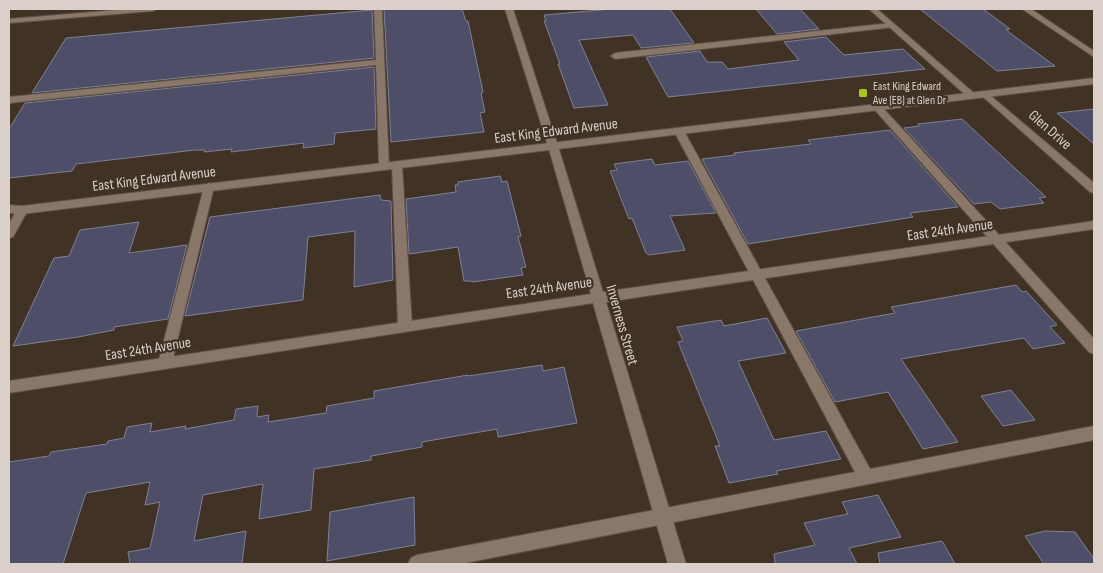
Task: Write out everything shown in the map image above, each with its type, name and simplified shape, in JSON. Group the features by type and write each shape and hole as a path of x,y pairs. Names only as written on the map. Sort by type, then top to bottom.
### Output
{"street":[{"path":"9,21 153,9"},
{"path":"378,9 384,166"},
{"name":"Inverness Street","path":"509,9 553,146 677,564"},
{"path":"873,9 972,96"},
{"path":"1026,9 1094,55"},
{"path":"615,56 891,25"},
{"path":"9,100 380,62"},
{"name":"East King Edward Avenue","path":"9,209 22,210 1094,81"},
{"name":"Glen Drive","path":"985,94 1094,189"},
{"path":"877,107 1094,348"},
{"path":"679,131 866,477"},
{"path":"397,165 405,326"},
{"path":"165,363 209,187"},
{"path":"9,234 22,210"},
{"name":"East King Edward Avenue","path":"9,215 22,210"},
{"name":"East 24th Avenue","path":"9,387 405,326 1094,225"},
{"path":"417,564 446,561 662,516 1094,434"}],"building":[{"path":"384,9 462,9 466,21 468,21 483,92 481,93 485,112 480,113 484,132 391,142"},
{"path":"612,9 670,9 694,43 641,48 633,35 579,40 608,105 574,108 544,21 546,21 544,15"},
{"path":"756,9 800,9 819,29 777,34"},
{"path":"920,9 983,9 1010,29 1006,29 1010,33 1055,66 997,71"},
{"path":"372,10 374,58 32,93 66,38"},
{"path":"826,37 844,55 903,49 925,69 668,97 646,57 700,51 707,62 722,62 728,69 799,60 784,42"},
{"path":"374,67 376,129 335,133 334,144 303,148 304,143 231,152 232,149 204,152 205,150 195,150 76,164 72,171 9,178 9,129 25,103"},
{"path":"1094,109 1094,144 1057,113"},
{"path":"962,119 1046,197 1039,198 1044,203 1000,209 991,202 974,204 904,128 919,126 918,124"},
{"path":"890,130 958,207 910,213 913,217 748,244 702,159 735,155 734,153 811,144 808,140"},
{"path":"652,159 655,165 688,161 716,213 670,216 685,250 649,255 646,253 632,218 629,219 610,171 617,170 614,164"},
{"path":"500,176 502,182 507,181 521,236 518,237 526,267 521,268 523,275 472,282 464,281 458,247 409,254 406,199 456,192 455,185 458,185 458,182"},
{"path":"380,195 381,200 391,201 393,280 354,287 355,231 308,237 303,300 185,316 210,217"},
{"path":"139,222 129,253 187,245 168,319 114,327 114,330 78,337 13,346 54,258 69,256 80,230"},
{"path":"1016,285 1022,292 1026,291 1057,325 1050,327 1065,343 1033,349 1024,338 901,359 958,442 923,449 888,392 835,402 796,331 895,313 891,307"},
{"path":"767,318 786,353 738,361 774,440 826,431 841,459 776,471 778,474 729,483 715,446 720,446 678,342 683,341 677,327 721,320 724,326"},
{"path":"542,365 543,371 564,367 577,423 498,437 497,429 422,442 422,447 371,456 371,460 314,469 311,510 259,519 263,484 203,495 194,541 246,531 242,564 130,564 128,552 150,548 160,502 145,505 150,482 86,493 63,564 9,564 9,462 49,456 51,452 107,444 108,441 124,438 127,427 152,423 150,432 186,426 185,429 234,420 236,409 258,406 257,417 269,415 268,422 326,413 327,406 374,398 374,391"},
{"path":"1011,390 1035,420 1003,426 981,396"},
{"path":"878,495 901,537 849,548 857,564 775,564 774,554 815,545 804,523 848,514 842,502"},
{"path":"414,497 415,545 327,561 330,512"},
{"path":"1045,531 1075,532 1094,559 1094,564 1044,564 1025,536"},
{"path":"942,541 955,564 880,564 878,553"}],"place":[{"name":"East King Edward Ave (EB) at Glen Dr","path":"863,93"}]}
